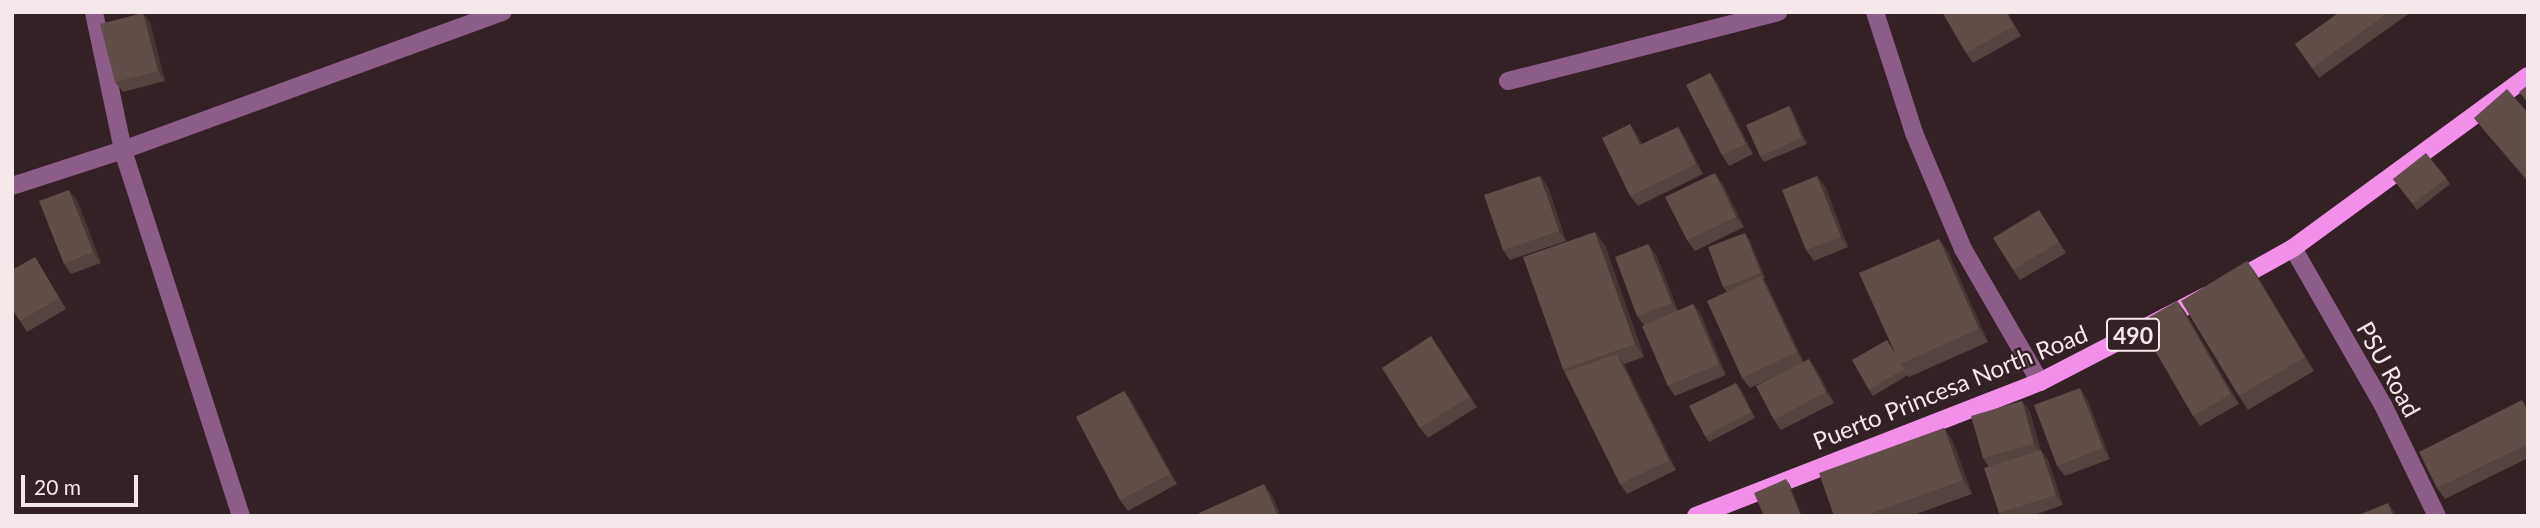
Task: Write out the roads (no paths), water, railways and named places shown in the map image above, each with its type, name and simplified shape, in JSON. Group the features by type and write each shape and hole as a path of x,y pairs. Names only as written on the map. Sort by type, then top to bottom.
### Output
{"main road":[{"name":"Puerto Princesa North Road","path":"1696,516 2040,382 2293,248 2528,76"}],"street":[{"path":"94,12 123,150 241,516"},
{"path":"12,186 123,150 503,12"},
{"path":"1508,81 1778,12"},
{"path":"1875,12 1914,133 1963,249 2040,382"},
{"name":"PSU Road","path":"2293,248 2384,405 2437,516"}]}
